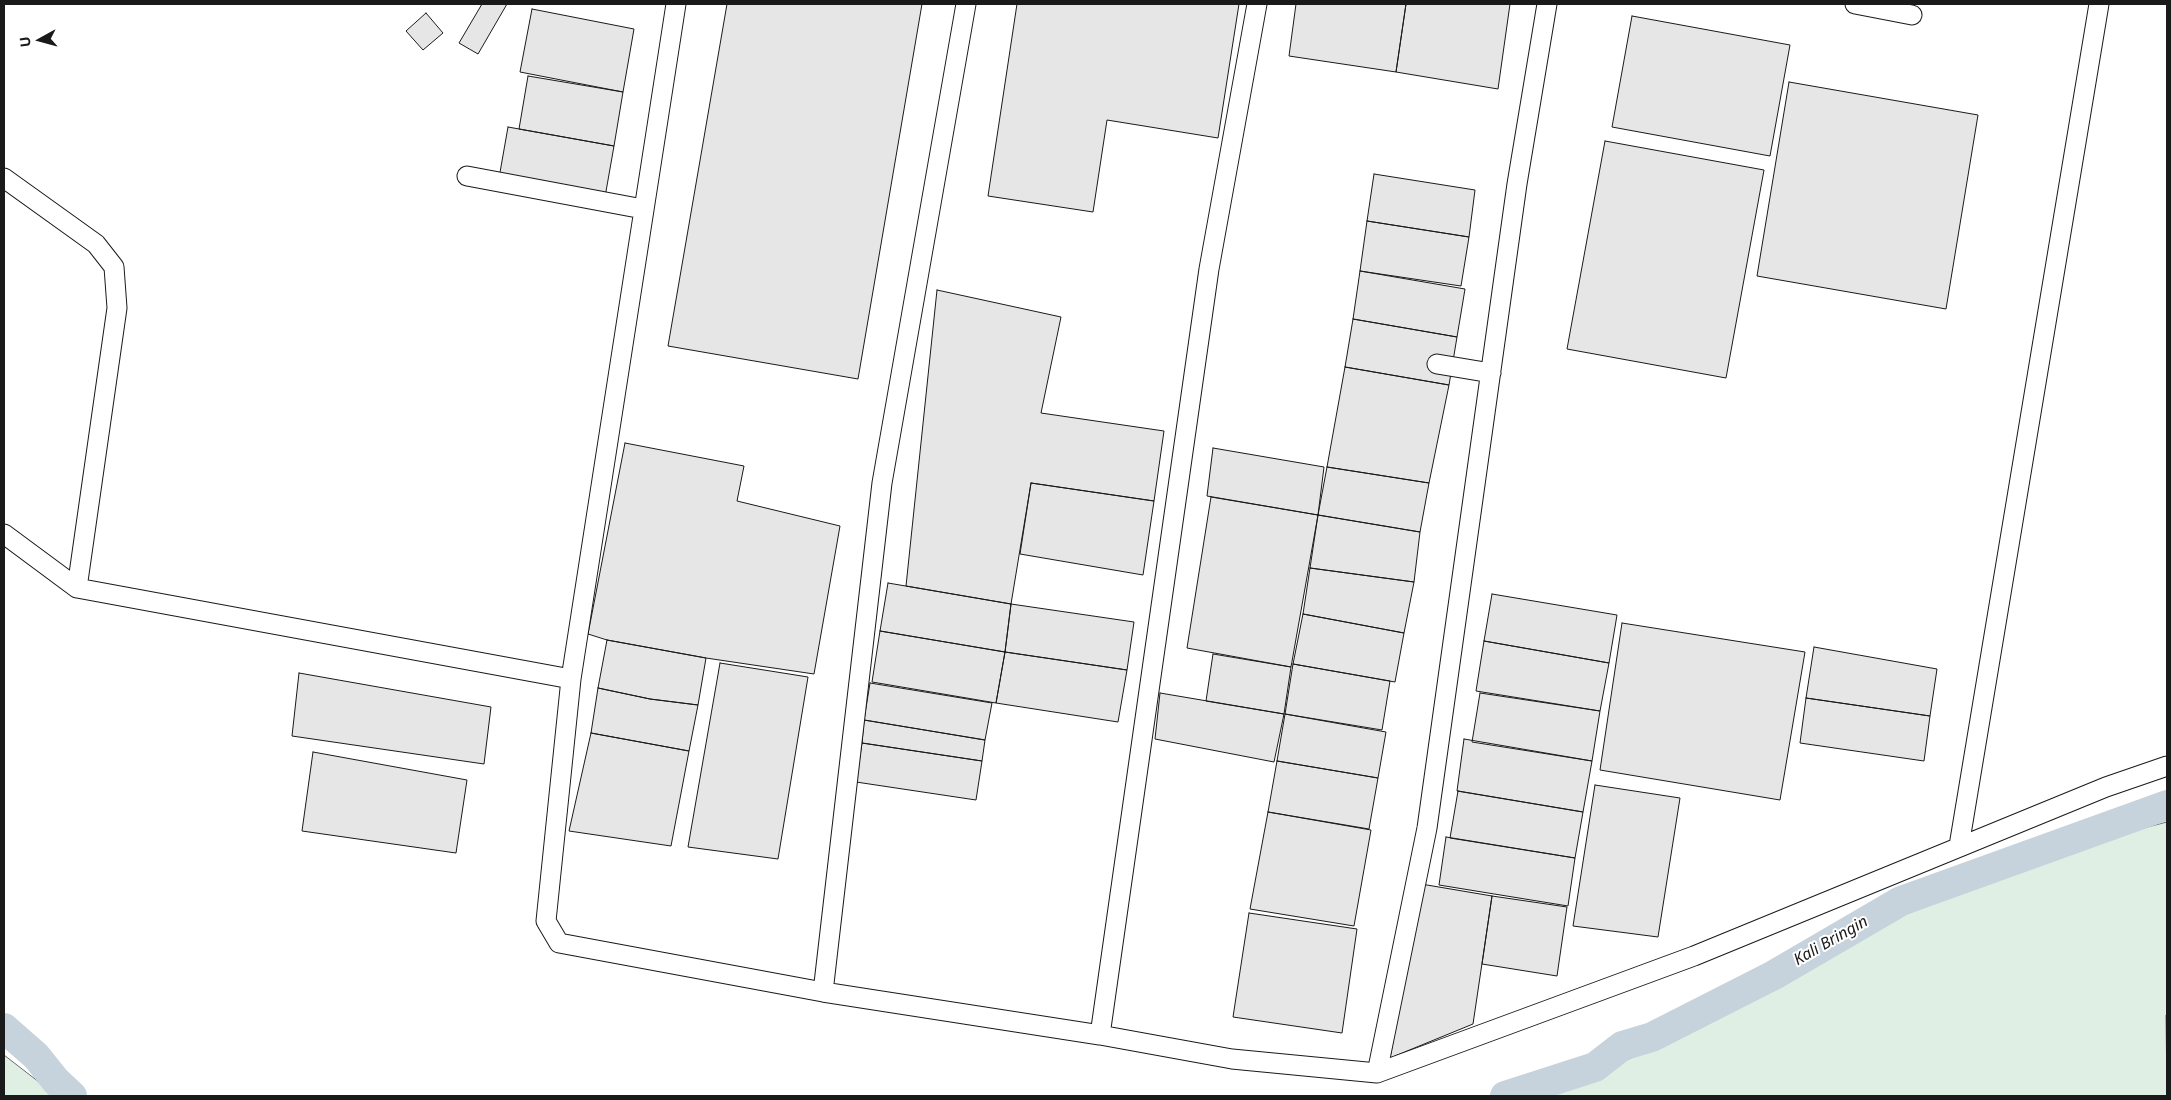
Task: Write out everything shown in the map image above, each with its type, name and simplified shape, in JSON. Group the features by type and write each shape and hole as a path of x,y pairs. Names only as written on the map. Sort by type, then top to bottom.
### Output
{"lane":[{"path":"676,4 571,678 546,922 559,943 823,992 1100,1035 1232,1059 1377,1073 1694,956 1959,846 2106,787 2167,766"},
{"path":"823,992 882,483 966,4"},
{"path":"1100,1035 1209,269 1258,4"},
{"path":"1377,1073 1427,828 1517,184 1547,4"},
{"path":"1855,4 1912,15"},
{"path":"1959,846 2099,4"},
{"path":"468,176 643,209"},
{"path":"4,178 96,244 114,267 117,308 77,588"},
{"path":"1437,364 1491,373"},
{"path":"4,534 77,588 571,678"}],"green space":[{"path":"2167,822 2167,1096 1525,1096 1610,1068 1719,1016 1781,977 1881,924 1960,893 2047,853"},
{"path":"4,1055 57,1096 4,1096"}],"building":[{"path":"482,4 507,4 478,54 459,43"},
{"path":"727,4 922,4 858,379 668,346"},
{"path":"1017,4 1239,4 1218,138 1107,120 1093,212 988,196"},
{"path":"1296,4 1406,4 1396,72 1289,56"},
{"path":"1406,4 1510,4 1498,89 1396,72"},
{"path":"532,9 634,29 623,92 520,72"},
{"path":"426,13 443,33 423,50 406,31"},
{"path":"1632,16 1790,45 1770,156 1612,127"},
{"path":"528,76 623,92 614,146 519,129"},
{"path":"1789,82 1978,115 1946,309 1757,276"},
{"path":"508,127 614,146 605,197 499,178"},
{"path":"1605,141 1764,170 1726,378 1567,349"},
{"path":"1374,174 1475,190 1469,237 1367,221"},
{"path":"1367,221 1469,237 1461,286 1360,271"},
{"path":"1360,271 1465,289 1457,337 1353,319"},
{"path":"937,290 1061,317 1041,413 1164,431 1154,501 1031,483 1011,604 906,586"},
{"path":"1353,319 1457,337 1449,385 1345,367"},
{"path":"1345,367 1449,385 1429,483 1327,467"},
{"path":"625,443 744,466 737,501 840,526 814,674 706,658 607,640 588,634"},
{"path":"1213,448 1324,467 1318,515 1207,496"},
{"path":"1327,467 1429,483 1420,532 1318,515"},
{"path":"1031,483 1154,501 1143,575 1020,554"},
{"path":"1211,497 1318,515 1291,667 1187,648"},
{"path":"1318,515 1420,532 1414,582 1310,568"},
{"path":"1310,568 1414,582 1404,633 1303,614"},
{"path":"888,583 1011,604 1005,652 880,631"},
{"path":"1492,594 1617,615 1609,663 1484,641"},
{"path":"1011,604 1134,622 1127,670 1005,652"},
{"path":"1303,614 1404,633 1395,682 1293,664"},
{"path":"1622,623 1805,652 1780,800 1600,770"},
{"path":"880,631 1005,652 996,703 872,682"},
{"path":"607,640 706,658 698,705 650,699 598,688"},
{"path":"1484,641 1609,663 1600,711 1476,691"},
{"path":"1814,647 1937,669 1930,716 1806,698"},
{"path":"1005,652 1127,670 1118,722 996,703"},
{"path":"1213,654 1291,667 1284,714 1206,701"},
{"path":"720,663 808,677 778,859 688,847"},
{"path":"1293,664 1390,681 1382,730 1285,714"},
{"path":"299,673 491,707 484,764 292,736"},
{"path":"870,683 992,703 985,740 864,720"},
{"path":"598,688 650,699 698,705 689,751 591,733"},
{"path":"1160,693 1284,714 1274,762 1155,739"},
{"path":"1480,693 1600,711 1592,761 1472,742"},
{"path":"1806,698 1930,716 1924,761 1800,743"},
{"path":"1285,714 1386,732 1378,778 1277,761"},
{"path":"864,720 985,740 982,761 862,743"},
{"path":"591,733 689,751 671,846 569,831"},
{"path":"1464,739 1592,761 1583,812 1457,791"},
{"path":"862,743 982,761 976,800 856,782"},
{"path":"313,752 467,780 456,853 302,831"},
{"path":"1277,761 1378,778 1369,829 1268,812"},
{"path":"1595,785 1680,798 1658,937 1573,926"},
{"path":"1458,791 1583,812 1575,858 1450,838"},
{"path":"1268,812 1371,830 1354,926 1250,909"},
{"path":"1446,837 1575,858 1568,906 1439,885"},
{"path":"1421,884 1492,896 1473,1024 1390,1058"},
{"path":"1492,896 1567,907 1557,976 1482,964"},
{"path":"1249,913 1357,929 1342,1033 1233,1017"}],"waterway":[{"name":"Kali Bringin","path":"1505,1096 1595,1067 1622,1046 1652,1037 1774,975 1901,901 2167,805"},
{"name":"Kali Bringin","path":"4,1028 36,1056 56,1081 72,1096"}]}
